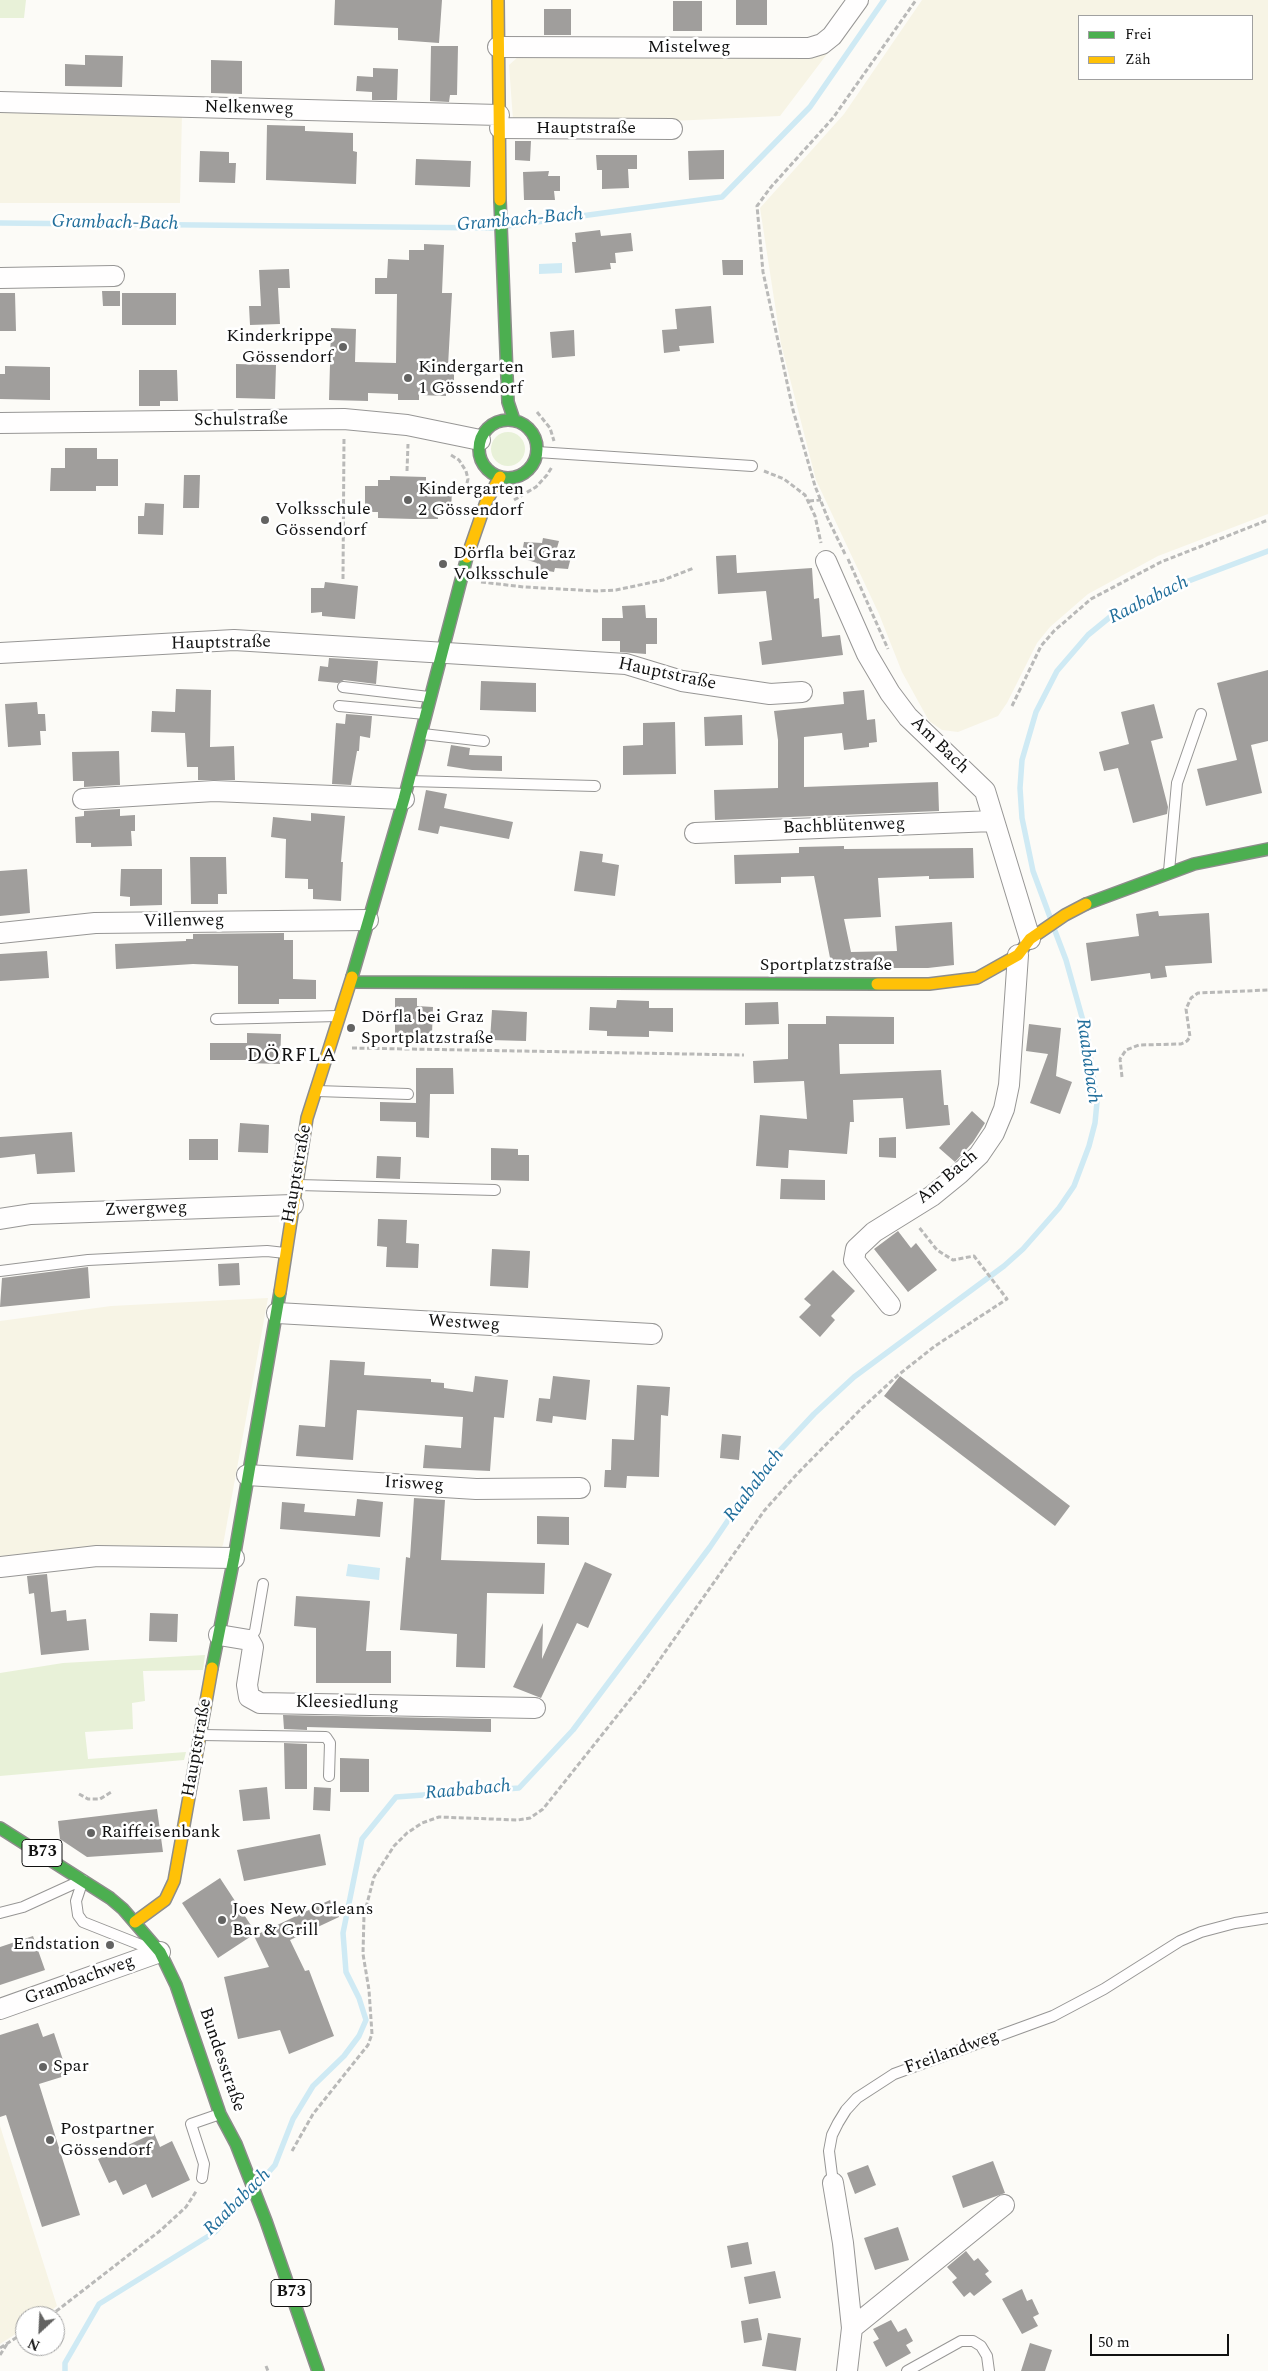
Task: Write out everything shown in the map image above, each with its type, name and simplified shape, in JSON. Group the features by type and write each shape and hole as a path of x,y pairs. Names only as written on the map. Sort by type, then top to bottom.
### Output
{"main road":[{"path":"498,0 500,214 508,402 514,420"},
{"path":"501,420 514,420 531,431 536,442 537,452 532,466 525,473 512,478 500,477 487,469 481,460 478,450 480,440 490,426 501,420"},
{"name":"Hauptstraße","path":"135,1922 165,1900 174,1881 234,1558 277,1313 292,1204 308,1118 351,982 407,790 460,579 486,502 500,477"},
{"name":"Sportplatzstraße","path":"351,982 929,984 977,978 1018,955 1037,934 1065,915 1095,900 1194,864 1268,849"},
{"name":"Bundesstraße","path":"0,1828 83,1879 123,1909 160,1952 179,1994 220,2114 236,2144 263,2215 318,2371"}],"street":[{"name":"Mistelweg","path":"498,47 810,48 822,44 832,36 858,0"},
{"name":"Nelkenweg","path":"0,102 500,122"},
{"name":"Hauptstraße","path":"500,122 672,129"},
{"path":"0,278 114,276"},
{"name":"Schulstraße","path":"0,424 344,420 407,425 480,440"},
{"name":"Am Bach","path":"826,560 867,654 890,693 908,717 985,791 993,821 1009,866 1037,934"},
{"name":"Hauptstraße","path":"0,653 234,640 626,664 682,681 770,694 802,692"},
{"path":"83,799 214,791 407,790"},
{"name":"Bachblütenweg","path":"695,834 993,821"},
{"name":"Villenweg","path":"0,933 95,923 368,920"},
{"name":"Am Bach","path":"890,1305 854,1260 856,1249 874,1232 932,1196 959,1174 979,1155 994,1133 1004,1109 1009,1085 1018,955"},
{"name":"Zwergweg","path":"0,1218 31,1214 292,1204"},
{"name":"Westweg","path":"277,1313 652,1334"},
{"name":"Irisweg","path":"248,1476 476,1489 580,1488"},
{"path":"0,1567 97,1556 234,1558"},
{"path":"219,1635 249,1640"},
{"name":"Kleesiedlung","path":"249,1640 253,1647 247,1685 249,1697 260,1702 535,1708"},
{"name":"Grambachweg","path":"0,2009 160,1952"},
{"name":"Freilandweg","path":"833,2183 843,2243 852,2328 847,2371"},
{"path":"852,2328 1004,2205"}],"lane":[{"path":"537,452 752,466"},
{"path":"343,687 431,697"},
{"path":"338,706 426,714"},
{"path":"1169,872 1177,783 1202,714"},
{"path":"421,734 484,741"},
{"path":"407,790 596,786"},
{"path":"216,1019 340,1016"},
{"path":"316,1091 408,1094"},
{"path":"296,1185 495,1190"},
{"path":"0,1271 88,1260 267,1251 285,1253"},
{"path":"249,1640 255,1631 262,1584"},
{"path":"200,1735 326,1737 330,1743 329,1776"},
{"path":"0,1913 23,1907 83,1879"},
{"path":"83,1879 76,1901 78,1915 83,1922 160,1952"},
{"name":"Freilandweg","path":"833,2183 829,2150 832,2135 838,2123 857,2098 894,2074 1053,2016 1104,1989 1180,1941 1201,1932 1227,1924 1268,1918"},
{"path":"202,2178 204,2164 191,2124 220,2114"},
{"path":"907,2371 961,2341 973,2341 981,2346 987,2356 989,2371"}],"path":[{"path":"889,652 821,500 804,451 779,352 763,272 758,206 771,187 836,114 916,0"},
{"path":"343,579 344,420"},
{"path":"407,438 407,471"},
{"path":"752,466 784,478 795,486 808,502 814,516 826,560"},
{"path":"808,502 821,500"},
{"path":"1012,706 1042,646 1054,631 1092,598 1161,562 1268,520"},
{"path":"460,579 524,587 596,591 644,585 694,568"},
{"path":"1122,1077 1120,1059 1126,1050 1139,1046 1181,1044 1187,1041 1190,1037 1186,1009 1191,998 1198,993 1268,990"},
{"path":"330,1047 744,1055"},
{"path":"292,2151 313,2114 362,2053 372,2034 372,2020 363,1954 364,1915 374,1877 394,1846 407,1833 422,1823 439,1817 518,1820 530,1818 543,1809 644,1682 764,1511 797,1474 861,1409 897,1376 935,1346 1007,1299 974,1256 953,1260 937,1250 907,1212"},
{"path":"78,1794 88,1799 100,1799 113,1791"},
{"path":"63,2306 161,2230 186,2207 196,2192 202,2178"},
{"path":"0,2348 15,2338"},
{"path":"0,2355 7,2343"},
{"path":"266,2366 268,2371"}],"shaded area":[{"path":"922,0 1268,0 1268,514 1158,556 1088,594 1050,627 1037,643 1007,703 998,716 958,732 942,730 929,721 902,672 879,614 816,480 781,344 760,208 844,114"},
{"path":"827,54 780,116 672,121 513,120 509,65 518,57 553,55"},
{"path":"0,109 182,114 180,203 0,203"},
{"path":"268,1298 223,1545 220,1549 0,1561 0,1321 111,1306"},
{"path":"0,2126 57,2306 15,2306 15,2334 0,2344"}],"green space":[{"path":"0,0 26,0 24,18 0,18"},
{"path":"508,432 520,437 525,449 520,461 508,466 496,461 491,449 496,437"},
{"path":"205,1655 203,1670 143,1671 145,1701 132,1703 133,1729 85,1732 88,1759 186,1752 184,1760 0,1776 0,1673 63,1663"}],"water":[{"path":"562,263 562,273 539,274 539,264"},
{"path":"348,1564 380,1568 379,1580 346,1576"}],"building":[{"path":"335,0 442,0 439,43 398,40 398,28 334,25"},
{"path":"736,0 767,0 767,25 736,25"},
{"path":"673,1 702,1 702,31 673,31"},
{"path":"544,9 571,9 571,35 544,35"},
{"path":"431,46 458,46 457,95 450,95 449,102 430,101"},
{"path":"85,55 123,56 122,87 65,86 65,64 85,65"},
{"path":"211,60 242,61 242,94 211,93"},
{"path":"373,68 398,69 397,100 372,100 372,92 356,91 357,76 373,77"},
{"path":"267,125 305,126 305,131 353,133 353,151 357,152 356,184 266,180"},
{"path":"515,141 531,141 530,161 515,160"},
{"path":"724,150 724,179 689,180 688,151"},
{"path":"200,151 229,152 229,163 236,163 235,183 199,182"},
{"path":"596,155 637,155 637,169 628,169 629,188 602,189 602,170 597,170"},
{"path":"416,159 471,161 470,187 415,185"},
{"path":"549,171 548,176 560,176 560,191 554,191 555,200 524,200 523,172"},
{"path":"600,230 601,236 631,233 633,251 615,253 616,263 610,263 611,269 575,273 572,242 576,242 575,233"},
{"path":"424,244 444,245 442,293 452,293 448,366 454,366 454,391 446,391 446,396 419,395 419,400 398,400 398,394 368,393 368,401 329,400 331,328 356,329 355,362 396,363 397,294 375,294 375,278 387,278 388,259 409,260 409,250 424,250"},
{"path":"722,260 743,260 743,275 723,275"},
{"path":"289,269 290,288 278,288 280,324 250,325 249,306 261,306 259,270"},
{"path":"102,291 120,291 120,306 103,306"},
{"path":"0,293 15,293 16,331 0,331"},
{"path":"122,293 176,293 176,325 122,325"},
{"path":"711,306 714,343 679,346 680,351 664,353 662,330 677,329 675,309"},
{"path":"574,330 575,356 552,358 550,332"},
{"path":"236,364 276,365 275,399 236,398"},
{"path":"5,366 50,367 50,400 0,399 0,374 5,374"},
{"path":"139,370 177,370 178,401 160,401 160,406 139,406"},
{"path":"65,448 97,448 97,459 118,459 118,486 96,486 96,491 50,491 51,468 65,468"},
{"path":"184,475 200,475 199,508 183,508"},
{"name":"Kindergarten 2 Gössendorf","path":"390,476 426,477 426,482 437,482 437,488 452,488 451,514 438,514 438,519 414,519 378,518 378,512 365,512 365,486 378,486 378,480 390,480"},
{"path":"145,503 164,504 163,535 138,534 138,516 144,516"},
{"path":"543,538 559,541 557,548 572,553 568,569 555,568 554,572 536,569 537,563 521,558 524,542 542,543"},
{"path":"736,555 737,573 812,568 814,599 819,598 822,637 840,635 843,655 762,665 759,642 772,640 766,591 718,594 716,556"},
{"path":"325,582 358,586 355,619 322,616 322,612 311,613 311,588 324,588"},
{"path":"645,605 646,618 657,618 657,644 646,644 646,654 620,652 620,641 602,641 602,618 623,618 622,606"},
{"path":"329,658 378,661 376,684 344,680 338,683 318,681 320,666 328,667"},
{"path":"1268,670 1268,741 1251,745 1262,793 1206,806 1197,769 1237,760 1217,683"},
{"path":"481,681 536,683 536,712 480,710"},
{"path":"176,689 211,690 210,747 234,746 235,780 198,780 198,767 187,767 185,733 151,732 152,711 175,712"},
{"path":"864,690 867,720 875,719 877,742 869,743 869,747 844,750 842,733 804,737 804,787 938,782 939,811 715,820 714,790 778,788 778,740 774,711 844,704 843,692"},
{"path":"37,702 38,714 45,714 46,731 40,731 41,745 8,747 5,704"},
{"path":"1154,704 1163,738 1151,741 1168,807 1167,814 1133,823 1118,768 1104,771 1099,752 1129,744 1121,712"},
{"path":"346,714 372,716 370,738 360,736 359,751 357,751 351,785 332,784 336,723 345,724"},
{"path":"742,715 743,745 705,746 704,717"},
{"path":"675,722 676,774 623,775 623,746 643,745 643,723"},
{"path":"451,745 470,748 469,755 502,756 502,771 472,770 447,766"},
{"path":"119,751 120,785 84,787 84,781 73,781 72,752"},
{"path":"426,790 447,794 444,808 513,822 509,839 440,826 438,834 418,830"},
{"path":"120,809 120,816 135,815 135,831 131,831 132,846 91,847 91,843 76,843 75,817 84,816 84,811"},
{"path":"311,813 345,816 341,862 343,862 341,901 313,899 313,889 308,889 308,879 285,878 286,839 271,837 273,817 311,821"},
{"path":"844,846 844,849 973,848 974,878 929,879 929,876 878,878 881,917 844,919 851,952 897,951 895,926 952,922 954,965 928,968 832,968 814,876 781,877 781,883 735,884 734,855 799,853 799,847"},
{"path":"580,851 603,854 602,862 619,865 615,896 574,891"},
{"path":"190,857 226,857 227,894 218,894 218,904 191,904"},
{"path":"27,869 30,913 0,916 0,871"},
{"path":"121,869 162,869 162,905 130,906 130,897 120,896"},
{"path":"1158,911 1159,916 1209,913 1212,963 1165,966 1167,977 1151,979 1150,973 1091,981 1086,943 1139,936 1136,914"},
{"path":"284,933 284,940 293,940 293,979 316,980 316,999 279,999 279,1004 238,1004 238,966 193,964 116,969 115,944 186,941 186,939 193,939 193,934"},
{"path":"47,951 49,978 0,981 0,954"},
{"path":"395,998 417,998 417,1006 433,1007 432,1034 395,1033"},
{"path":"617,1000 649,1001 649,1008 673,1008 673,1032 649,1031 649,1037 607,1036 607,1031 589,1030 590,1007 616,1008"},
{"path":"778,1002 779,1024 745,1025 745,1003"},
{"path":"492,1010 527,1012 526,1041 490,1040"},
{"path":"826,1016 894,1017 894,1044 839,1044 840,1074 941,1070 944,1105 948,1105 950,1125 906,1129 903,1098 853,1100 854,1122 850,1122 847,1154 789,1150 788,1168 756,1166 760,1115 807,1119 804,1081 754,1083 753,1061 788,1059 788,1024 826,1024"},
{"path":"1029,1024 1061,1028 1056,1076 1072,1082 1060,1114 1030,1103 1048,1054 1026,1051"},
{"path":"247,1033 281,1034 280,1064 246,1063 246,1060 210,1060 210,1043 247,1043"},
{"path":"416,1068 453,1068 454,1094 430,1094 429,1138 416,1137 416,1122 380,1121 380,1102 416,1103"},
{"path":"972,1111 985,1123 973,1142 955,1162 939,1148"},
{"path":"240,1123 269,1125 268,1153 238,1152"},
{"path":"72,1132 75,1172 37,1174 35,1154 0,1158 0,1137"},
{"path":"896,1137 896,1158 879,1157 879,1138"},
{"path":"189,1139 218,1139 218,1160 189,1160"},
{"path":"491,1148 518,1149 518,1155 529,1155 529,1181 491,1180"},
{"path":"377,1156 401,1157 400,1179 376,1178"},
{"path":"781,1179 825,1180 825,1200 780,1199"},
{"path":"378,1219 407,1220 406,1243 419,1244 418,1268 386,1267 387,1247 377,1246"},
{"path":"898,1231 911,1248 916,1243 937,1270 908,1292 874,1249"},
{"path":"492,1249 530,1251 528,1288 490,1286"},
{"path":"239,1263 240,1285 219,1286 218,1264"},
{"path":"88,1267 90,1298 0,1307 2,1278"},
{"path":"833,1270 855,1291 831,1316 835,1320 820,1337 799,1317 811,1305 804,1299"},
{"path":"330,1360 365,1362 364,1375 431,1379 431,1382 444,1383 444,1388 473,1392 475,1376 508,1380 504,1418 494,1417 490,1471 423,1468 425,1445 461,1448 463,1417 357,1410 353,1460 296,1456 299,1425 325,1427"},
{"path":"553,1376 590,1380 586,1420 553,1416 552,1423 536,1421 539,1398 550,1399"},
{"path":"900,1376 1070,1506 1055,1526 884,1396"},
{"path":"637,1385 670,1387 668,1416 661,1415 659,1477 627,1476 626,1488 604,1487 605,1470 611,1470 612,1439 634,1440"},
{"path":"722,1434 741,1436 739,1460 720,1458"},
{"path":"414,1498 445,1500 441,1560 545,1563 544,1594 487,1593 485,1668 456,1667 457,1634 400,1630 406,1557 410,1558"},
{"path":"357,1499 383,1502 380,1537 280,1529 282,1502 305,1504 304,1512 355,1516"},
{"path":"537,1516 569,1517 569,1545 537,1544"},
{"path":"585,1562 612,1574 588,1628 577,1623 541,1698 513,1687 543,1623 542,1659"},
{"path":"47,1574 51,1612 66,1610 67,1621 86,1619 89,1650 41,1655 34,1593 29,1594 27,1576"},
{"path":"296,1596 370,1601 366,1651 391,1651 391,1683 316,1683 316,1628 294,1626"},
{"path":"150,1613 178,1614 177,1642 149,1641"},
{"path":"283,1715 491,1719 491,1732 307,1727 307,1730 284,1729"},
{"path":"284,1743 307,1744 307,1789 285,1789"},
{"path":"340,1758 369,1759 369,1792 340,1792"},
{"path":"267,1787 270,1819 243,1821 239,1790"},
{"path":"314,1787 331,1788 330,1811 313,1810"},
{"path":"157,1809 163,1852 87,1857 60,1839 58,1821"},
{"path":"320,1834 326,1865 244,1881 237,1850"},
{"path":"220,1878 256,1933 218,1958 182,1903"},
{"path":"330,1900 339,1917 290,1940 305,1971 309,1970 334,2036 289,2054 280,2030 238,2039 224,1977 269,1967 254,1936"},
{"path":"33,1936 45,1970 0,1985 0,1947"},
{"path":"38,2023 43,2037 54,2033 68,2075 39,2084 80,2215 42,2227 6,2115 0,2117 0,2035"},
{"path":"154,2133 160,2147 172,2141 190,2180 152,2198 146,2184 123,2195 116,2180 109,2183 98,2159"},
{"path":"993,2161 1005,2193 963,2208 952,2176"},
{"path":"868,2165 876,2185 855,2194 847,2173"},
{"path":"898,2227 909,2260 875,2270 864,2238"},
{"path":"748,2242 752,2264 731,2268 727,2246"},
{"path":"966,2251 974,2261 978,2258 989,2271 985,2274 992,2282 974,2296 970,2292 964,2297 952,2282 957,2278 947,2267"},
{"path":"775,2271 781,2298 749,2304 744,2277"},
{"path":"1022,2289 1027,2301 1032,2299 1039,2314 1033,2317 1038,2326 1022,2334 1002,2299"},
{"path":"758,2318 762,2340 744,2343 741,2321"},
{"path":"891,2320 898,2332 906,2328 913,2341 906,2345 911,2353 886,2367 873,2342 879,2339 873,2329"},
{"path":"768,2333 801,2338 796,2371 762,2366"},
{"path":"1030,2343 1052,2350 1045,2371 1021,2371"}],"waterway":[{"name":"Grambach-Bach","path":"507,226 722,197 810,107 884,0"},
{"name":"Grambach-Bach","path":"0,223 493,228"},
{"name":"Raababach","path":"1050,917 1033,871 1022,818 1020,788 1022,760 1036,712 1057,671 1088,635 1110,617 1162,591 1268,551"},
{"name":"Raababach","path":"260,2182 275,2165 293,2119 313,2086 344,2056 359,2036 366,2020 359,1998 346,1972 343,1933 362,1839 396,1797 519,1788 573,1730 710,1547 756,1479 772,1459 814,1414 854,1377 1004,1266 1023,1249 1059,1208 1074,1186 1089,1146 1095,1123 1097,1102 1087,1035 1066,960 1055,931"},
{"name":"Raababach","path":"65,2371 65,2363 99,2304 215,2232 248,2195"}],"traffic: fast":[{"path":"500,200 508,402 514,420"},
{"path":"502,420 514,420 529,428 537,443 537,449 537,455 529,470 514,478 502,478 487,470 479,455 479,443 487,428 502,420"},
{"path":"352,977 404,799 467,557"},
{"path":"1086,904 1194,864 1268,849"},
{"path":"351,982 877,984"},
{"path":"212,1668 234,1558 280,1292"},
{"path":"0,1828 110,1898 123,1909 160,1952 176,1985 220,2114 236,2144 266,2221 318,2371"}],"traffic: slow":[{"path":"498,0 500,200"},
{"path":"467,557 486,502 500,477"},
{"path":"877,984 929,984 977,978 1018,955 1030,939 1065,915 1086,904"},
{"path":"280,1292 307,1118 352,977"},
{"path":"135,1922 165,1900 174,1881 212,1668"}],"place":[{"name":"Kinderkrippe Gössendorf","path":"343,347"},
{"name":"Kindergarten 1 Gössendorf","path":"408,378"},
{"name":"Kindergarten 2 Gössendorf","path":"408,500"},
{"name":"Volksschule Gössendorf","path":"265,520"},
{"name":"Dörfla bei Graz Volksschule","path":"443,564"},
{"name":"Dörfla bei Graz Sportplatzstraße","path":"351,1028"},
{"name":"Raiffeisenbank","path":"91,1833"},
{"name":"Joes New Orleans Bar & Grill","path":"222,1920"},
{"name":"Endstation","path":"110,1945"},
{"name":"Spar","path":"43,2067"},
{"name":"Postpartner Gössendorf","path":"50,2140"}],"district":[{"name":"DÖRFLA","path":"292,1057"}]}
